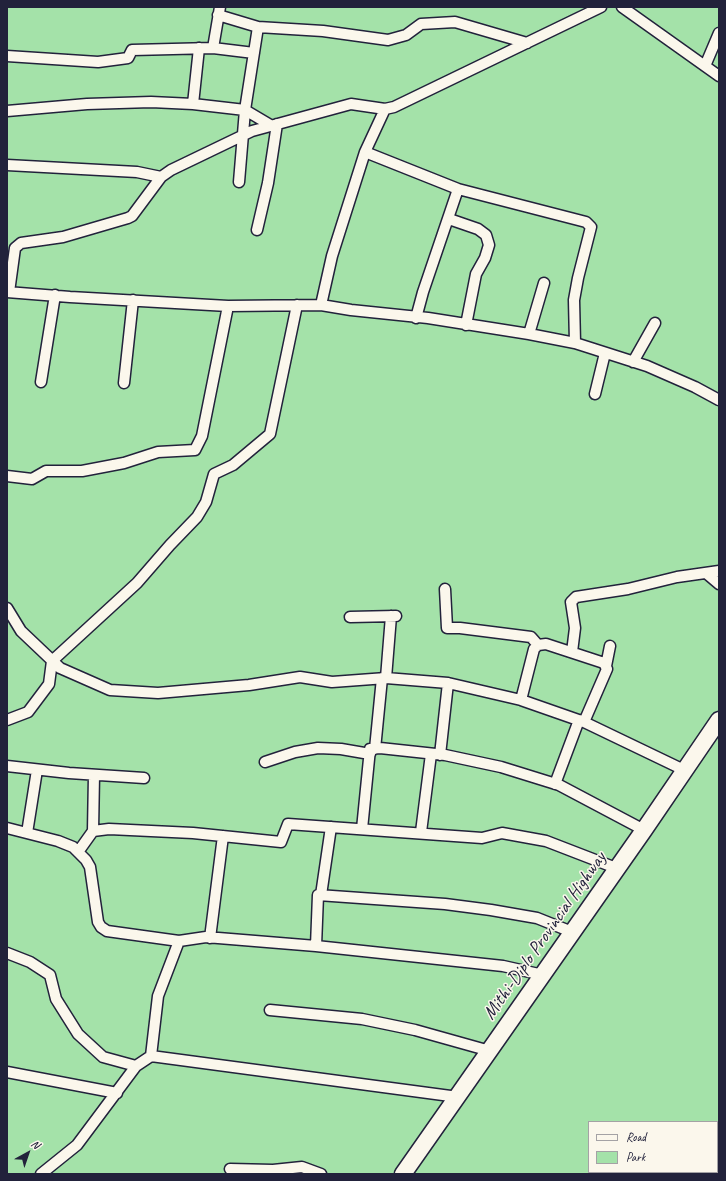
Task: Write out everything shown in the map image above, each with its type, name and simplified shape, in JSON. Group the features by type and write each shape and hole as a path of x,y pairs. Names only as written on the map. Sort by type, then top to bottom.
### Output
{"main road":[{"name":"Mithi-Diplo Provincial Highway","path":"403,1174 644,830 719,720"}],"street":[{"path":"601,7 394,107 385,109 351,104 274,125 244,135 171,170 161,177 132,216 128,218 63,238 21,243 16,248 8,292 228,306 321,305 528,334 575,343 633,362 695,387 719,400"},
{"path":"622,7 719,76"},
{"path":"213,48 219,11 258,27 323,31 388,40 406,35 421,24 455,22 527,43"},
{"path":"239,182 245,110 258,27"},
{"path":"705,66 719,33"},
{"path":"193,104 199,48"},
{"path":"7,56 98,62 128,58 132,50 213,48 254,53"},
{"path":"7,111 87,104 152,102 193,104 245,110 274,125"},
{"path":"321,305 332,256 365,152 385,109"},
{"path":"257,230 268,183 274,125"},
{"path":"365,152 458,189 586,222 591,227 574,300 575,343"},
{"path":"7,165 137,172 161,177"},
{"path":"416,318 430,269 449,219 458,189"},
{"path":"449,219 478,229 486,235 489,245 485,258 476,274 466,325"},
{"path":"528,334 544,283"},
{"path":"41,382 55,295"},
{"path":"124,383 133,300"},
{"path":"7,720 28,712 49,684 52,661 137,583 197,517 206,502 214,474 233,465 270,434 297,305"},
{"path":"7,476 32,479 46,471 82,471 124,463 158,452 195,450 202,436 228,306"},
{"path":"633,362 655,322"},
{"path":"595,394 605,353"},
{"path":"572,652 574,628 573,598 628,589 677,577 719,571"},
{"path":"706,573 719,584"},
{"path":"445,589 447,628 460,628 531,637 538,645"},
{"path":"7,608 21,632 60,668 110,690 158,693 242,686 300,677 332,682 384,678 448,683 521,700 582,721 684,770"},
{"path":"350,617 394,616 372,751 362,829"},
{"path":"521,700 534,649 538,645 546,644 572,652 604,663 606,666"},
{"path":"555,784 582,721 607,669 606,666 610,646"},
{"path":"420,832 448,683"},
{"path":"265,762 295,752 318,748 435,754 502,767 555,784 644,830"},
{"path":"7,766 94,775 144,778"},
{"path":"27,833 37,770"},
{"path":"78,852 93,831 94,775"},
{"path":"93,831 110,829 223,836 281,842 288,824 420,832 482,838 502,833 546,841 616,868"},
{"path":"316,946 318,895 321,895 331,827"},
{"path":"7,828 58,840 73,847 86,860 90,867 98,922 101,927 107,931 179,941 210,938 316,946 503,966 543,975"},
{"path":"210,938 223,836"},
{"path":"321,895 445,904 491,910 537,918 572,932"},
{"path":"151,1056 158,996 179,941"},
{"path":"7,953 30,962 50,975 56,999 78,1034 103,1056 136,1066"},
{"path":"270,1010 362,1018 415,1030 490,1051"},
{"path":"41,1174 77,1145 136,1066 151,1056 458,1097"},
{"path":"7,1072 117,1093"},
{"path":"230,1169 274,1170 302,1167 321,1174"}],"green space":[{"path":"7,7 719,7 719,1174 7,1174"}]}
